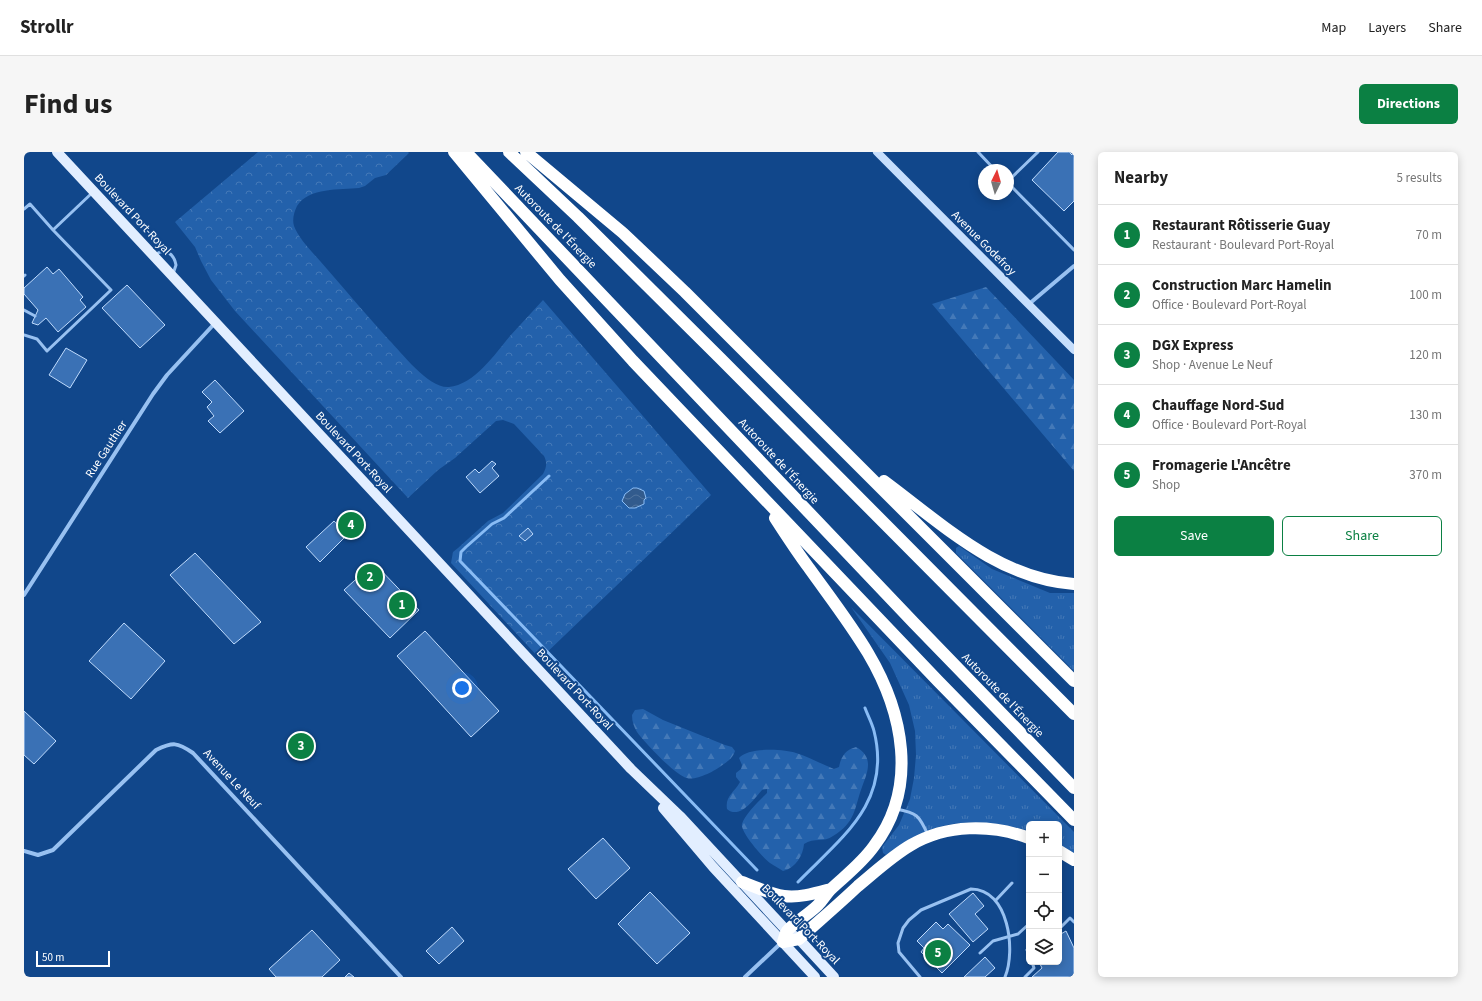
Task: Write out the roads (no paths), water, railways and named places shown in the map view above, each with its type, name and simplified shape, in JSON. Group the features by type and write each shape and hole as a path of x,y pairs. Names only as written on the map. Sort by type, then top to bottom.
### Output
{"highway":[{"path":"454,152 560,280 599,324 938,681 1074,820"},
{"name":"Autoroute de l'Énergie","path":"466,152 919,628 1074,788"},
{"name":"Autoroute de l'Énergie","path":"509,152 578,217 709,347 1074,714"},
{"path":"526,152 602,215 668,275 1074,681"},
{"path":"848,454 948,530 984,554 1031,576 1049,581 1074,584"},
{"path":"756,490 808,568 852,627 868,654 883,683 894,712 902,753 902,781 895,809 886,828 874,846 855,868 831,889 818,905 785,936"},
{"path":"785,936 799,939 892,858 911,844 929,836 953,830 978,828 1002,831 1026,837"},
{"path":"1062,853 1074,860"},
{"path":"742,882 789,896 811,894 831,889"}],"main road":[{"name":"Boulevard Port-Royal","path":"57,152 631,769 713,867 785,936"},
{"name":"Boulevard Port-Royal","path":"631,769 680,816 742,882 815,977"},
{"name":"Boulevard Port-Royal","path":"799,939 834,977"}],"street":[{"name":"Avenue Godefroy","path":"877,152 1074,350"},
{"path":"1029,305 1074,266"},
{"name":"Rue Gauthier","path":"24,595 153,394 167,375 216,323"},
{"name":"Avenue Le Neuf","path":"24,851 38,856 53,850 156,750 169,744 183,746 193,753 401,977"},
{"path":"745,977 785,936"}],"lane":[{"path":"978,152 989,164"},
{"path":"1014,176 1038,152"},
{"path":"1014,188 1074,250"},
{"path":"53,230 94,192"},
{"path":"24,209 30,204 110,290 47,351 37,339 24,335"},
{"path":"24,310 35,316"},
{"path":"895,809 917,815 929,836"},
{"path":"996,900 1012,883"},
{"path":"920,977 902,956 899,949 900,935 909,920 926,907 968,889 984,891 996,900 1003,910 1008,938 1009,966 1005,977"},
{"path":"1062,925 1070,918 1074,922"},
{"path":"980,953 996,940 1008,938 1018,934 1026,927"},
{"path":"1025,977 1034,968 1033,965"}],"water":[{"path":"633,488 644,491 646,498 644,500 644,504 635,508 629,508 622,501 625,494"}],"waterway":[{"path":"549,476 504,518 492,524 466,547 461,552 460,561 757,870"},
{"path":"798,882 846,833 859,816 869,798 876,778 878,756 874,731 865,708"}],"place":[{"name":"Chauffage Nord-Sud","path":"351,525"},
{"name":"Construction Marc Hamelin","path":"370,577"},
{"name":"Restaurant Rôtisserie Guay","path":"402,605"},
{"name":"DGX Express","path":"301,746"},
{"name":"Fromagerie L'Ancêtre","path":"938,953"}]}
